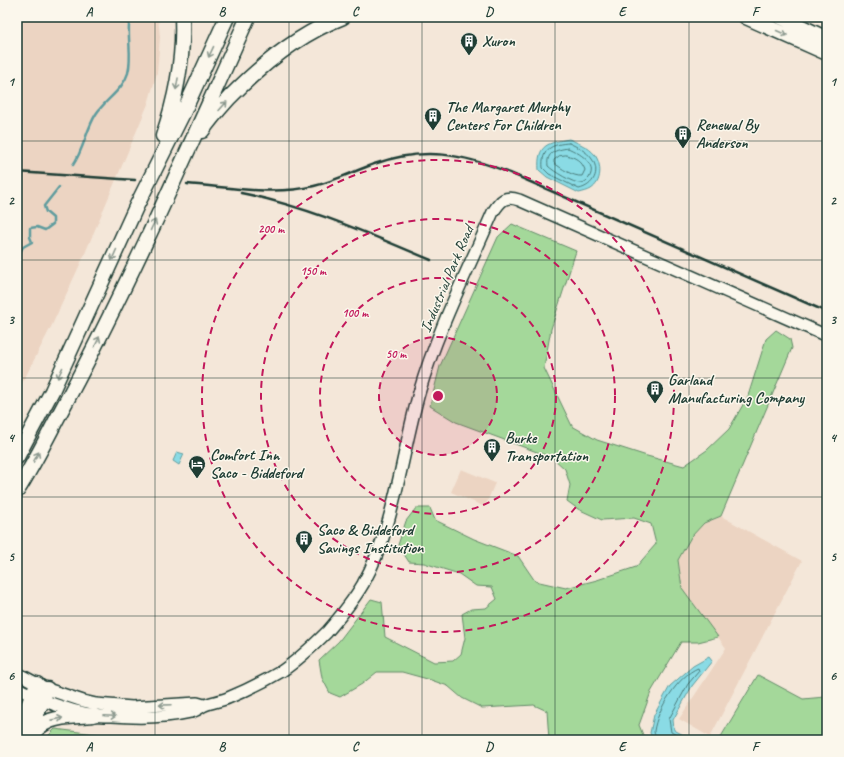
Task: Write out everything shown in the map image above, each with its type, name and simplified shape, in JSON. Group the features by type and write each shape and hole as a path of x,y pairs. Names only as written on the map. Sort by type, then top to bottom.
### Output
{"highway":[{"path":"136,207 161,141 174,98 182,52 182,17"},
{"path":"17,456 52,391 136,207 184,111 227,17"},
{"path":"17,491 91,354 184,160 248,17"},
{"path":"184,160 206,125 222,106 254,74 283,50 298,40 343,17"},
{"path":"746,17 827,53"},
{"path":"782,17 827,39"},
{"path":"17,732 40,692"},
{"path":"28,740 40,692"},
{"path":"28,740 38,728 49,721 58,718 93,715"}],"street":[{"name":"Industrial Park Road","path":"17,674 40,692 93,715 158,717 198,710 204,705 228,698 256,685 292,664 316,642 336,622 360,588 376,557 386,526 419,395 434,349 493,212 502,201 508,198 519,200 827,336"},
{"name":"Industrial Park Road","path":"17,688 111,706 132,707 197,703 204,705"}],"shaded area":[{"path":"17,17 158,17 160,37 157,73 148,104 83,258 52,325 17,393"},
{"path":"461,469 495,483 485,507 451,492"},
{"path":"721,516 802,561 710,737 679,719 726,648 682,588 678,560 691,537 704,523"}],"green space":[{"path":"512,224 576,251 551,329 544,368 572,426 597,440 684,466 707,450 729,429 748,396 766,339 776,330 790,339 792,348 721,516 704,523 691,537 678,560 682,588 718,637 698,642 681,642 651,692 639,725 645,740 549,740 547,711 534,705 482,708 462,698 448,686 402,672 377,672 362,684 340,697 330,693 322,678 319,660 339,641 371,599 382,602 385,637 434,662 453,661 461,654 465,638 462,614 471,609 486,608 497,599 492,587 476,586 459,574 424,563 409,562 398,545 406,521 416,508 430,508 435,520 474,539 518,556 535,581 566,588 597,580 636,567 656,544 651,524 634,518 602,520 578,509 567,501 570,485 565,469 553,458 456,422 430,406 440,366 498,237"},
{"path":"758,675 803,699 825,697 827,693 827,740 719,740"},
{"path":"55,729 103,735 103,740 44,740"}],"water":[{"path":"569,139 590,150 595,155 599,164 599,178 595,186 587,191 579,193 547,177 539,170 540,155 542,150 549,144"},
{"path":"177,452 184,454 179,465 173,461"},
{"path":"709,657 712,661 692,686 673,720 674,730 693,740 653,740 650,733 654,715 670,686 693,666"}],"waterway":[{"path":"73,165 80,153 96,114 126,79 130,59 130,17"},
{"path":"17,258 23,247 32,242 30,237 30,228 37,227 45,230 53,224 53,218 46,212 44,206 59,187"}],"railway":[{"path":"187,184 267,191 298,189 314,186 392,158 427,154 459,157 493,166 510,173 827,312"},
{"path":"17,172 135,180"},
{"path":"241,193 290,205 314,213 431,260"}],"place":[{"name":"Xuron","path":"469,56"},
{"name":"The Margaret Murphy Centers For Children","path":"433,131"},
{"name":"Renewal By Anderson","path":"683,149"},
{"name":"Garland Manufacturing Company","path":"655,404"},
{"name":"Burke Transportation","path":"492,462"},
{"name":"Comfort Inn Saco - Biddeford","path":"197,479"},
{"name":"Saco & Biddeford Savings Institution","path":"304,554"}]}
